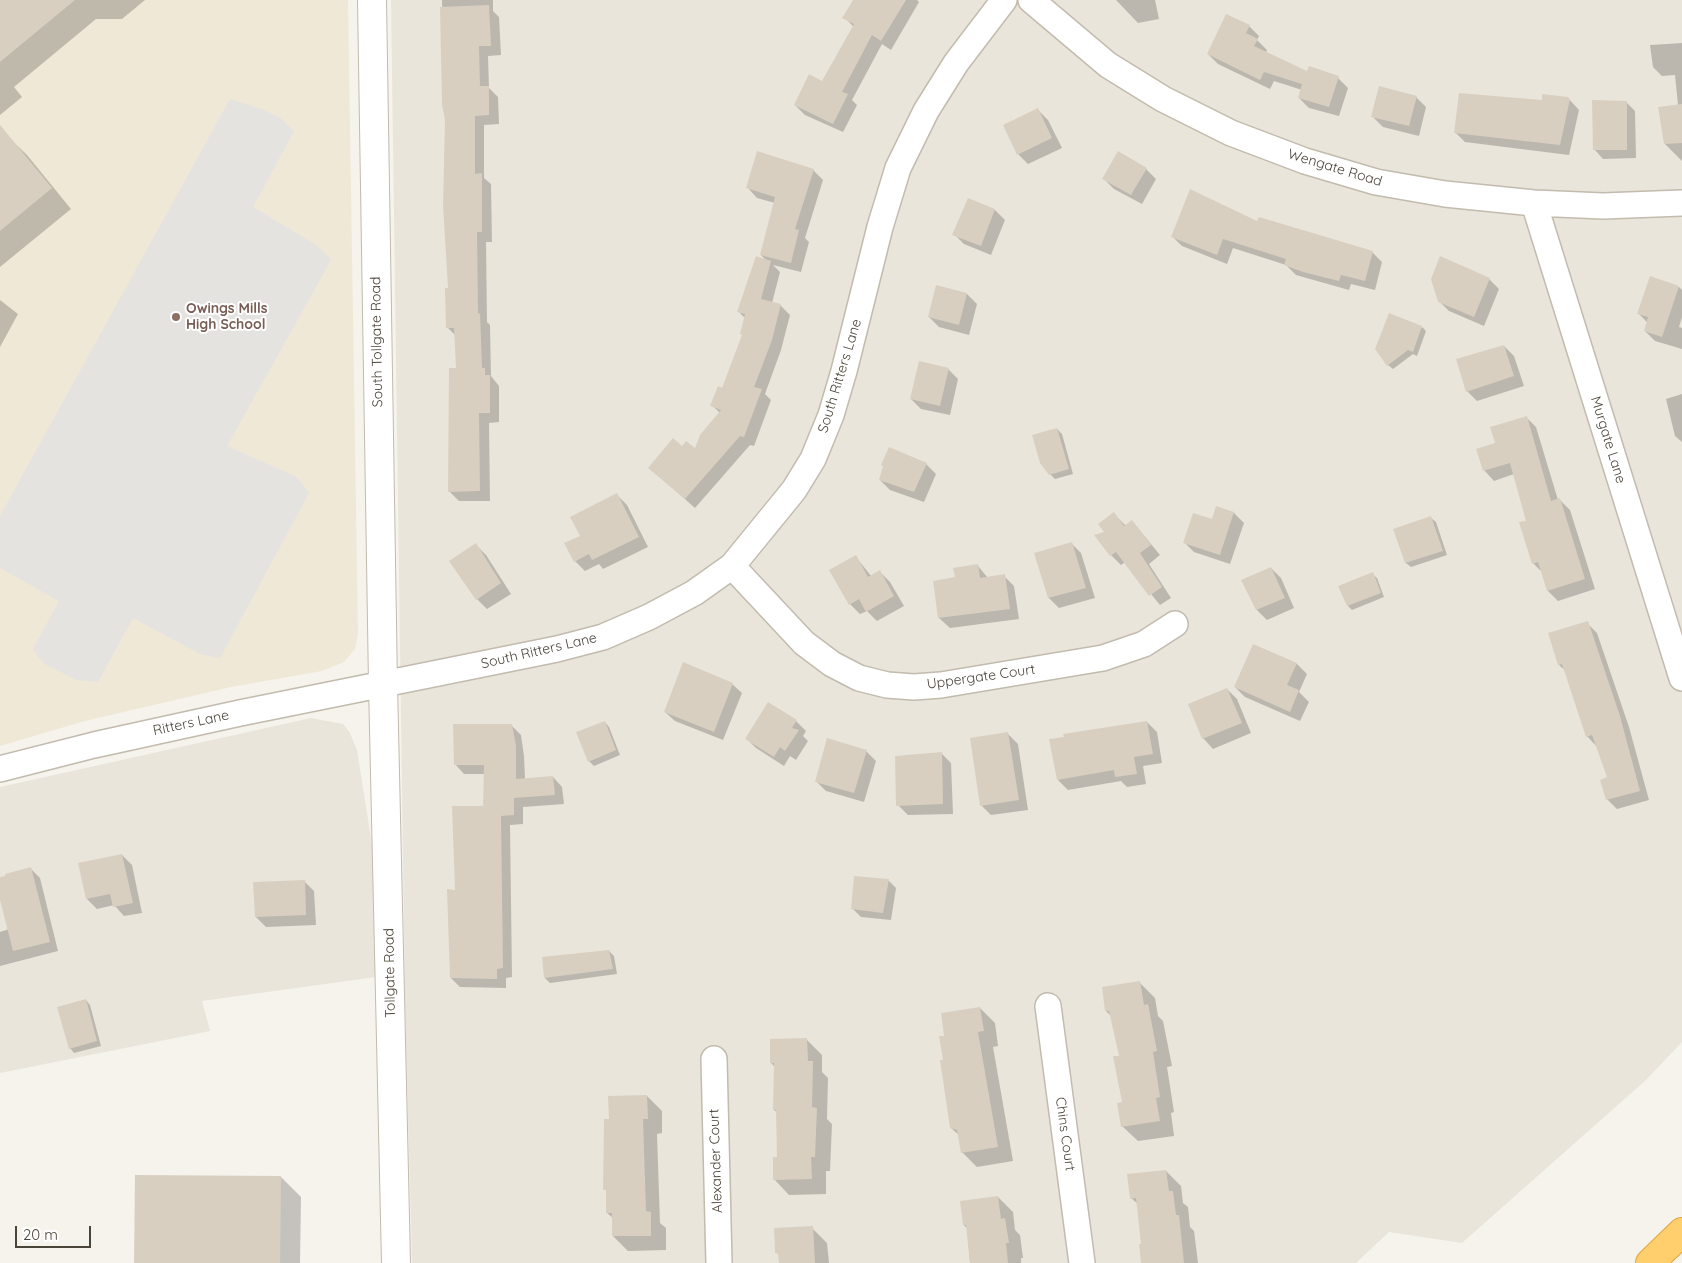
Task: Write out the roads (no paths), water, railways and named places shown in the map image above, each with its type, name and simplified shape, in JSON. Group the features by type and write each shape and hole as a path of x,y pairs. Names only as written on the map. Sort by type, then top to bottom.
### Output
{"highway":[{"path":"1650,1263 1682,1232"}],"street":[{"name":"South Tollgate Road","path":"372,0 383,684"},
{"name":"South Ritters Lane","path":"383,684 557,649 603,637 649,617 694,593 732,566 794,490 813,459 844,371 880,226 898,168 926,111 956,63 1004,0"},
{"name":"Wengate Road","path":"1031,0 1108,65 1163,99 1232,133 1305,161 1376,182 1445,194 1534,203 1603,206 1682,203"},
{"name":"Murgate Lane","path":"1534,203 1682,678"},
{"name":"Uppergate Court","path":"732,566 804,643 832,664 860,678 887,685 940,685 1103,658 1144,644 1175,624"},
{"name":"Ritters Lane","path":"0,769 113,740 383,684"},
{"name":"Tollgate Road","path":"383,684 396,1263"},
{"name":"Chins Court","path":"1048,1006 1082,1263"},
{"name":"Alexander Court","path":"714,1059 719,1263"}],"place":[{"name":"Owings Mills High School","path":"176,317"}]}
